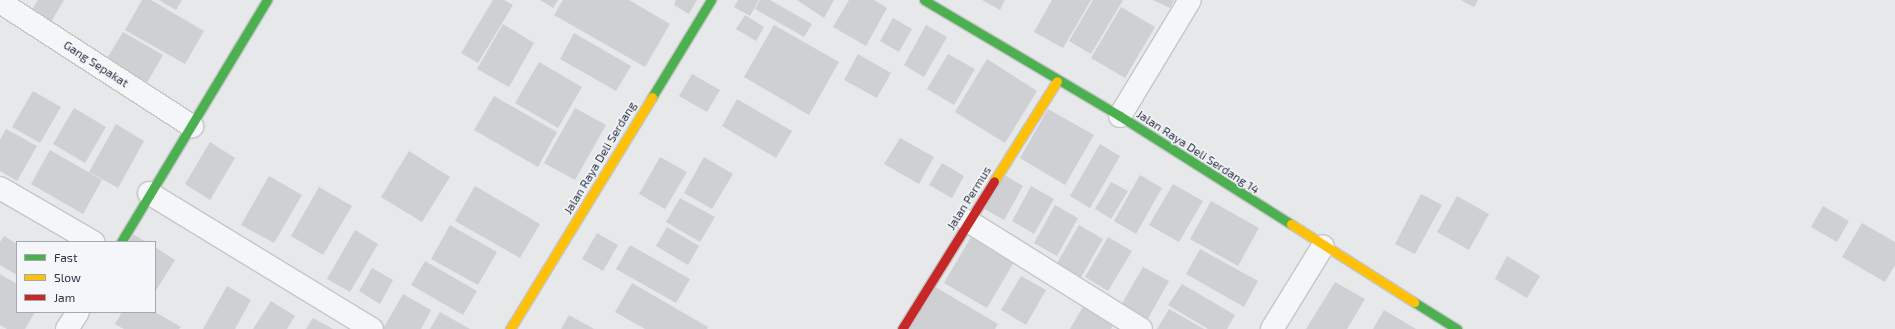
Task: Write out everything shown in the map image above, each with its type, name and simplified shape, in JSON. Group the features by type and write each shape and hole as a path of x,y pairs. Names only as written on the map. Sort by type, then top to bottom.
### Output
{"street":[{"path":"122,241 149,193 192,126 267,0"},
{"name":"Jalan Raya Deli Serdang","path":"510,329 711,0"},
{"name":"Jalan Raya Deli Serdang 14","path":"924,0 1056,81 1120,116 1323,246 1457,329"},
{"path":"1120,116 1190,0"},
{"name":"Gang Sepakat","path":"0,2 192,126"},
{"name":"Jalan Permus","path":"902,329 1056,81"},
{"path":"0,188 91,241"},
{"path":"149,193 372,329"},
{"path":"968,221 1141,329"},
{"path":"1272,329 1323,246"},
{"path":"67,329 77,313"}],"building":[{"path":"38,0 64,0 48,27 28,16"},
{"path":"142,0 151,0 204,31 185,64 125,30"},
{"path":"159,0 182,0 176,10"},
{"path":"493,0 504,0 513,5 478,63 461,53"},
{"path":"540,0 558,0 553,8"},
{"path":"563,0 629,0 670,24 645,67 554,15"},
{"path":"676,0 697,0 689,14 674,5"},
{"path":"738,0 759,0 750,16 734,7"},
{"path":"760,0 770,0 812,24 804,37 755,9"},
{"path":"797,0 834,0 824,18"},
{"path":"849,0 874,0 887,8 866,46 833,27"},
{"path":"982,0 1005,0 1000,10"},
{"path":"1052,0 1091,0 1063,48 1034,32"},
{"path":"1093,0 1123,0 1091,54 1069,41"},
{"path":"1153,0 1174,0 1170,8"},
{"path":"1461,0 1478,0 1474,7"},
{"path":"1121,7 1155,27 1125,78 1091,58"},
{"path":"745,15 764,27 756,41 736,29"},
{"path":"893,18 912,29 899,52 880,41"},
{"path":"503,24 534,43 509,87 477,69"},
{"path":"774,25 839,62 809,115 744,77"},
{"path":"926,25 947,37 924,77 904,65"},
{"path":"123,32 163,55 144,88 103,65"},
{"path":"574,33 631,66 616,91 560,59"},
{"path":"858,54 891,73 877,98 844,80"},
{"path":"948,54 975,69 954,105 927,89"},
{"path":"987,59 1037,91 1005,143 955,112"},
{"path":"539,62 582,87 558,128 515,103"},
{"path":"692,74 720,90 707,112 679,96"},
{"path":"33,91 61,107 40,143 12,127"},
{"path":"494,96 557,132 538,167 474,130"},
{"path":"737,99 792,131 776,158 722,126"},
{"path":"74,108 106,127 85,163 53,144"},
{"path":"575,108 606,125 575,180 544,163"},
{"path":"1048,109 1094,135 1065,185 1020,158"},
{"path":"116,124 144,141 118,188 89,172"},
{"path":"6,129 37,146 17,181 0,171 0,140"},
{"path":"900,138 934,157 919,184 884,164"},
{"path":"210,142 235,158 210,200 185,184"},
{"path":"1100,144 1120,156 1090,208 1070,196"},
{"path":"50,150 102,180 83,214 31,184"},
{"path":"409,151 450,177 422,222 381,197"},
{"path":"660,157 687,172 665,209 639,194"},
{"path":"704,157 733,174 712,209 684,193"},
{"path":"942,163 964,176 952,198 929,185"},
{"path":"1003,174 1023,186 1004,220 983,208"},
{"path":"1140,175 1162,188 1136,234 1114,221"},
{"path":"269,176 302,195 274,243 241,225"},
{"path":"1111,182 1128,191 1111,219 1095,209"},
{"path":"1173,184 1203,201 1179,242 1149,225"},
{"path":"475,186 540,224 520,258 455,221"},
{"path":"1031,186 1054,199 1034,234 1012,221"},
{"path":"319,187 352,206 323,255 291,236"},
{"path":"1421,194 1442,205 1415,254 1395,244"},
{"path":"1457,196 1489,214 1469,250 1437,232"},
{"path":"680,198 715,217 700,242 666,222"},
{"path":"1211,201 1259,228 1238,266 1190,239"},
{"path":"1055,205 1078,218 1057,256 1034,243"},
{"path":"1823,206 1849,221 1837,242 1811,227"},
{"path":"1862,223 1895,242 1895,265 1885,282 1842,257"},
{"path":"450,225 497,252 478,285 431,259"},
{"path":"1079,225 1103,239 1080,279 1056,265"},
{"path":"667,227 699,246 688,265 656,246"},
{"path":"355,230 378,244 350,292 327,279"},
{"path":"597,233 618,245 603,271 582,259"},
{"path":"133,234 144,241 130,241"},
{"path":"4,236 16,243 16,274 0,265 0,242"},
{"path":"971,237 1014,262 987,308 944,283"},
{"path":"1108,237 1132,251 1108,291 1085,277"},
{"path":"630,245 690,279 676,303 616,269"},
{"path":"156,248 175,260 156,290"},
{"path":"1200,249 1258,281 1244,307 1186,274"},
{"path":"1507,256 1540,276 1527,298 1495,279"},
{"path":"425,261 477,291 463,315 411,285"},
{"path":"1143,267 1169,281 1146,322 1120,307"},
{"path":"372,268 393,280 380,304 359,291"},
{"path":"0,274 16,283 16,313 34,313 25,329 7,329 0,325"},
{"path":"1021,276 1046,290 1026,325 1001,310"},
{"path":"1335,282 1365,299 1347,329 1306,329"},
{"path":"632,283 708,327 707,329 645,329 615,312"},
{"path":"1182,284 1235,315 1227,329 1208,329 1168,305"},
{"path":"932,285 998,324 995,329 905,329"},
{"path":"227,286 251,300 235,329 203,329"},
{"path":"403,294 431,310 421,329 383,329"},
{"path":"271,301 295,316 287,329 253,329"},
{"path":"1085,303 1116,320 1111,329 1070,329"},
{"path":"1169,309 1204,329 1157,329"},
{"path":"1384,310 1416,329 1373,329"},
{"path":"440,312 470,329 430,329"},
{"path":"121,313 156,313 181,327 179,329 124,329 115,324"},
{"path":"569,315 594,329 561,329"},
{"path":"313,318 333,329 306,329"}],"traffic: fast":[{"path":"122,241 267,0"},
{"path":"652,97 711,0"},
{"path":"924,0 1120,116 1291,224"},
{"path":"1414,302 1457,329"}],"traffic: slow":[{"path":"994,181 1057,81"},
{"path":"510,329 652,97"},
{"path":"1291,224 1414,302"}],"traffic: jam":[{"path":"902,329 994,181"}]}
